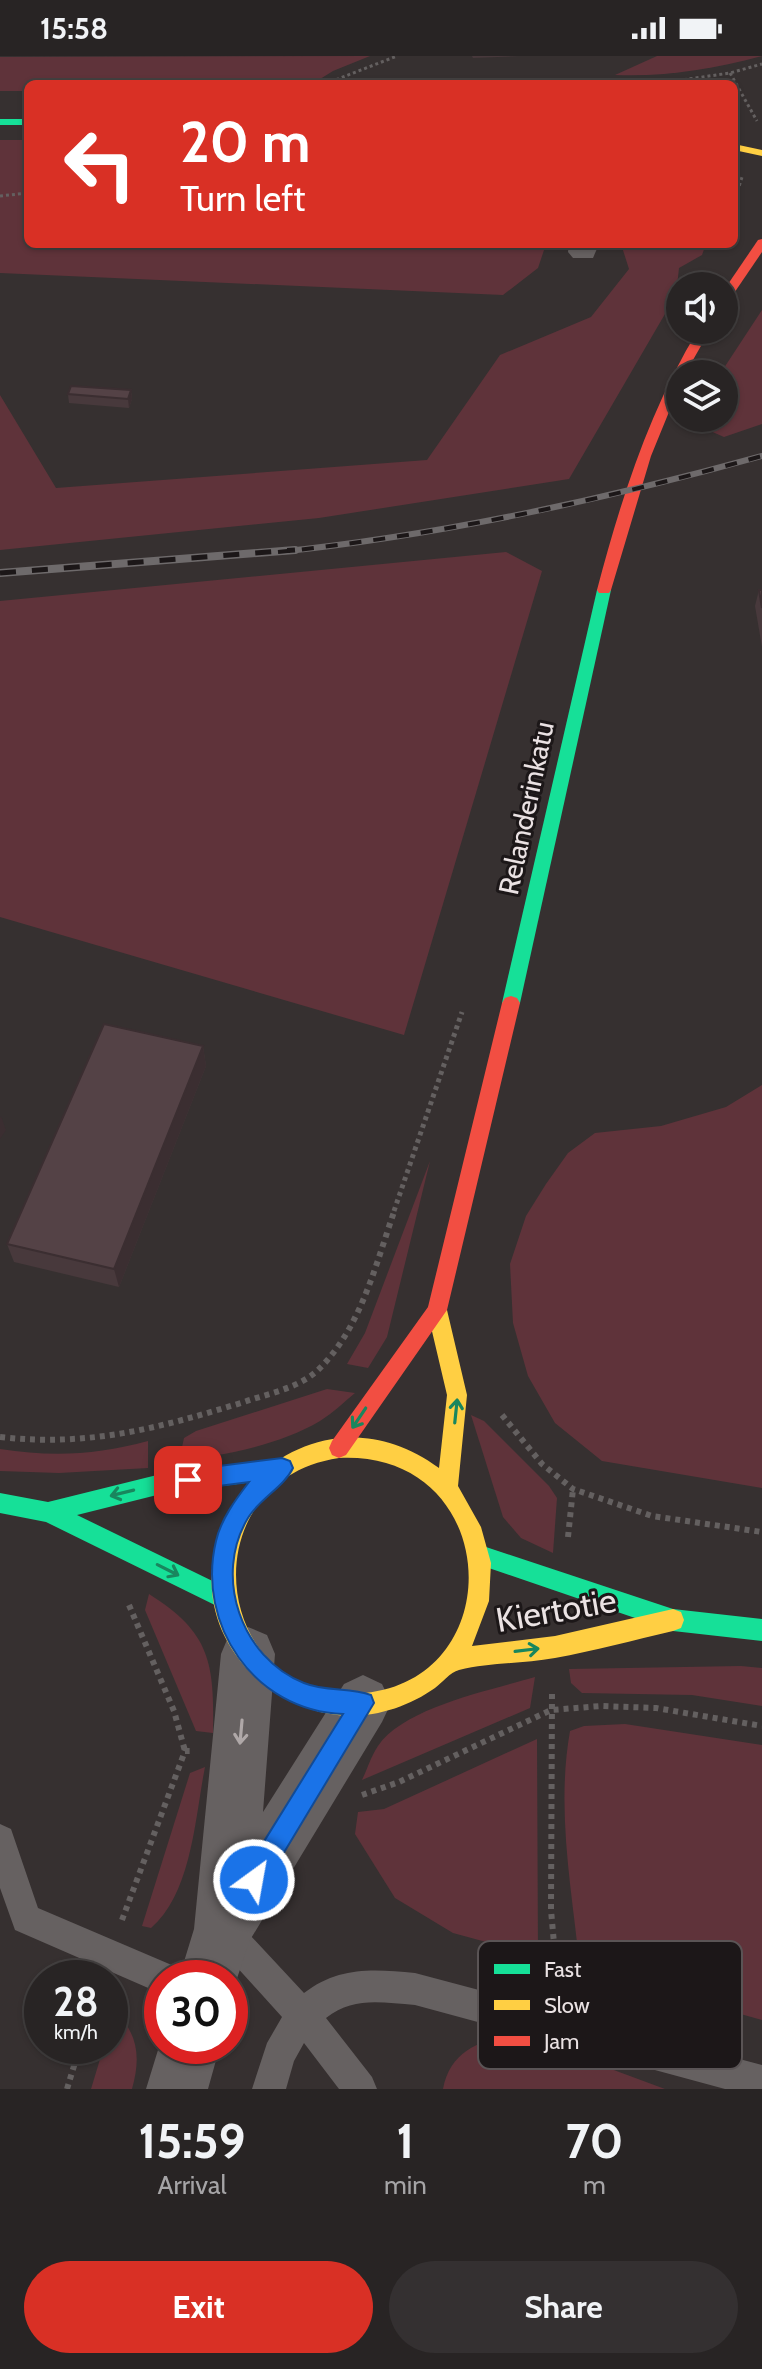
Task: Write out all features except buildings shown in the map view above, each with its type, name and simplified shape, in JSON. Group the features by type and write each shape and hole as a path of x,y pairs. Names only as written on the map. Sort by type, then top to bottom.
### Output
{"main road":[{"path":"0,122 24,122"},
{"path":"738,148 762,153"},
{"path":"738,278 762,243"},
{"name":"Relanderinkatu","path":"339,1448 437,1310 496,1074 591,640 616,543 649,444 695,344"},
{"name":"Relanderinkatu","path":"437,1310 457,1395 447,1489"},
{"path":"339,1448 368,1449 397,1456 425,1469 447,1489 466,1513 480,1555 478,1603 467,1633 449,1660 425,1681 395,1696 363,1703 329,1702 298,1693 270,1677 248,1654 232,1627 223,1598 222,1567 227,1537 250,1498 282,1468 309,1455 339,1448"},
{"path":"48,1512 157,1485 282,1468"},
{"path":"0,1503 48,1512 223,1598"},
{"name":"Kiertotie","path":"480,1555 673,1620 762,1630"},
{"name":"Kiertotie","path":"449,1660 555,1647 673,1620"}],"street":[{"path":"216,1953 248,1654"},
{"path":"216,1953 363,1703"},
{"path":"177,2089 184,2064"}],"lane":[{"path":"0,1840 26,1919 144,1970"},
{"path":"216,1953 303,2016 360,2089"},
{"path":"269,2089 284,2043 320,1999 358,1986 415,1989 478,2006"},
{"path":"714,2069 762,2082"}],"path":[{"path":"335,80 397,56"},
{"path":"682,80 730,73 762,64"},
{"path":"730,73 734,80"},
{"path":"738,87 753,112 757,130"},
{"path":"738,190 745,167"},
{"path":"0,196 24,193"},
{"path":"0,1437 51,1444 95,1441 171,1425 260,1397 312,1375 343,1339 364,1298 463,1011"},
{"path":"312,1375 381,1385"},
{"path":"457,1395 491,1403 542,1464 573,1489 652,1516 762,1532"},
{"path":"563,1582 573,1489"},
{"path":"554,1941 551,1710 555,1647"},
{"path":"67,2089 75,2064"}],"shaded area":[{"path":"370,56 318,80 24,80 24,91 0,91 0,57"},
{"path":"657,56 762,56 689,71 615,75"},
{"path":"0,140 24,140 24,248 545,248 538,268 503,295 0,273"},
{"path":"622,248 705,248 702,255 679,268 679,272 666,272 666,312 569,479 319,518 0,550 0,395 56,488 427,460 500,355 591,317 629,269"},
{"path":"762,310 762,424 724,437 712,432 738,432 738,360 729,360"},
{"path":"506,552 542,571 404,1035 0,917 0,601"},
{"path":"762,1085 762,1488 602,1461 555,1423 528,1376 513,1323 510,1264 526,1216 568,1153 595,1133 661,1126 726,1107"},
{"path":"430,1161 387,1337 368,1368 347,1364 365,1333"},
{"path":"327,1389 355,1393 320,1421 288,1437 233,1452 179,1461 184,1438 196,1431"},
{"path":"471,1415 484,1421 549,1486 557,1498 553,1553 521,1538 503,1517"},
{"path":"148,1441 148,1468 59,1473 0,1471 0,1449 74,1453"},
{"path":"149,1594 185,1622 205,1652 212,1687 213,1733 196,1731 145,1610"},
{"path":"762,1668 762,1706 692,1695 582,1693 571,1683 569,1669"},
{"path":"535,1677 530,1708 362,1780 378,1746 390,1732 407,1721 473,1694"},
{"path":"625,1724 762,1745 762,2020 742,2014 742,1941 577,1941 565,1790 570,1731 584,1726"},
{"path":"537,1739 538,1941 483,1941 453,1933 395,1898 355,1834 358,1812 384,1809"},
{"path":"205,1767 190,1853 183,1875 165,1913 151,1928 142,1926 190,1773"},
{"path":"128,2027 137,2056 132,2089 91,2089 99,2064 128,2064"},
{"path":"478,2045 478,2069 611,2069 665,2089 443,2089 453,2064"}],"railway":[{"path":"278,552 400,536 522,514 762,456"},
{"path":"0,573 295,550"}],"traffic: fast":[{"path":"0,122 24,122"},
{"path":"511,1003 604,590"},
{"path":"48,1512 157,1485 282,1468"},
{"path":"0,1503 48,1512 223,1598"},
{"path":"480,1555 673,1620 762,1630"}],"traffic: slow":[{"path":"738,148 762,153"},
{"path":"437,1310 457,1395 447,1489"},
{"path":"339,1448 365,1448 401,1457 443,1485 471,1527 478,1551 480,1576 478,1601 471,1625 443,1667 401,1695 365,1704 339,1704 303,1695 261,1667 233,1625 224,1589 224,1563 233,1527 261,1485 303,1457 339,1448"},
{"path":"449,1660 555,1647 673,1620"}],"traffic: jam":[{"path":"738,278 762,243"},
{"path":"604,590 622,523 656,423 696,344"},
{"path":"339,1448 437,1310 511,1003"}],"route":[{"path":"188,1480 282,1468 259,1486 241,1510 227,1537 222,1567 223,1598 232,1627 248,1654 270,1677 298,1693 329,1702 363,1703 254,1880"}]}
